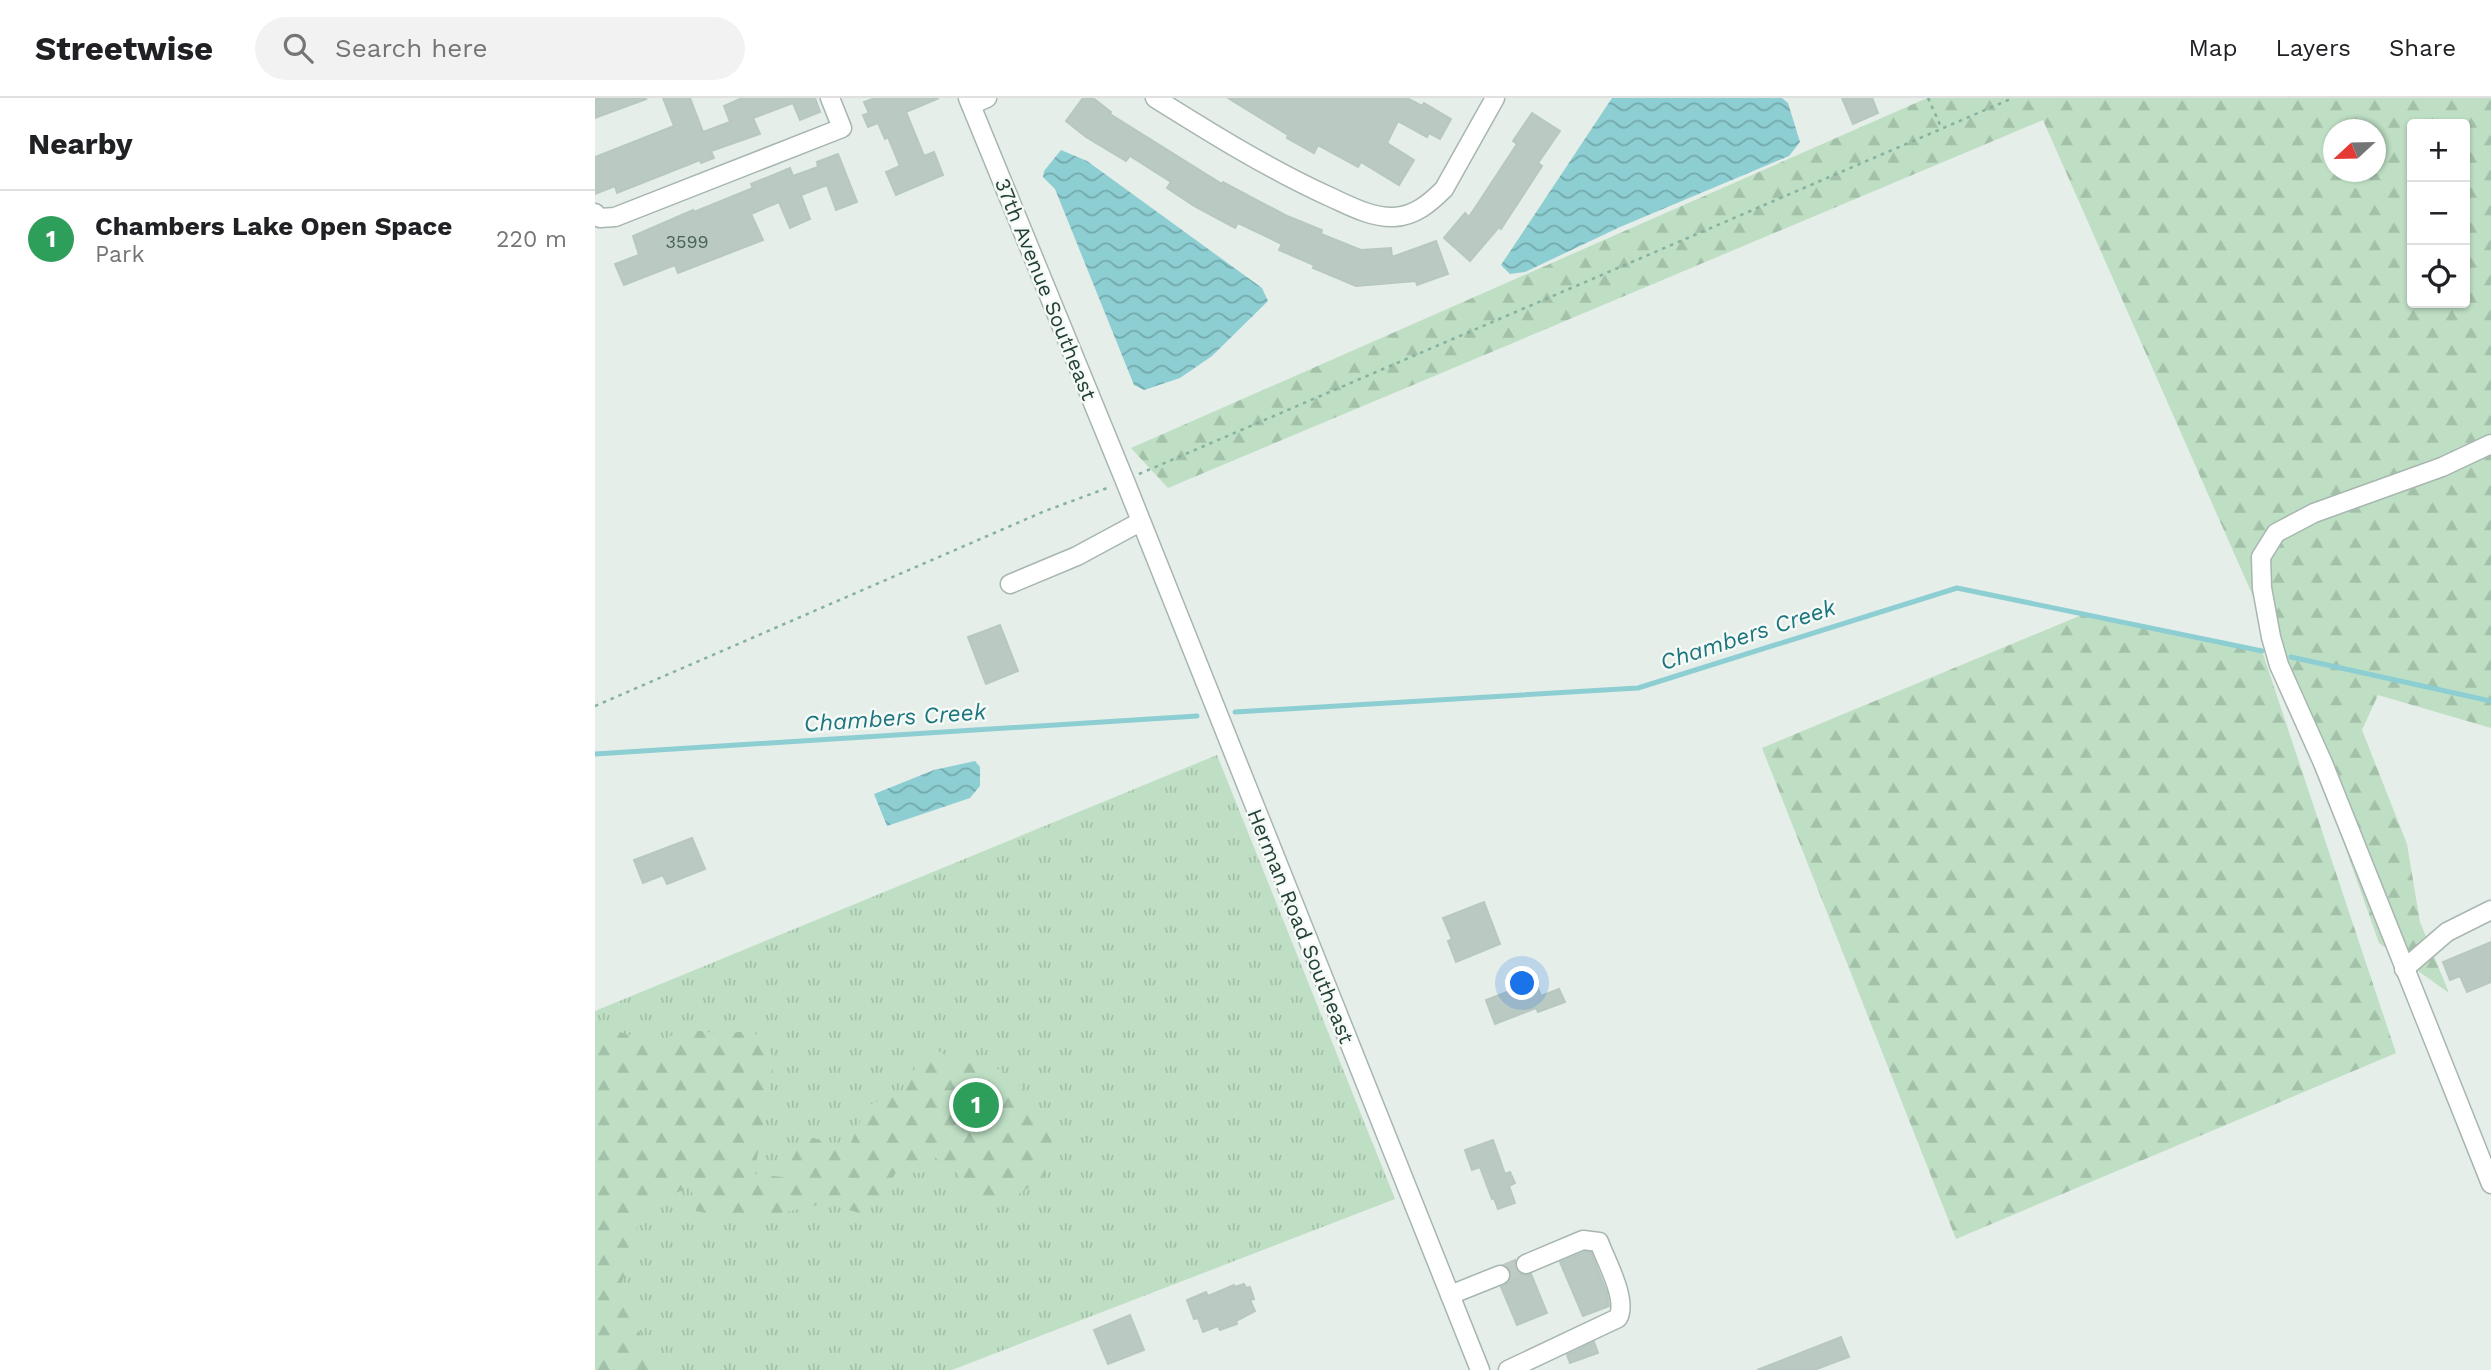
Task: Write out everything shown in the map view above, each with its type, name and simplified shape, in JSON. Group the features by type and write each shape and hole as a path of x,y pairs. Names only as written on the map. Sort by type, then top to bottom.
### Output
{"street":[{"path":"598,216 615,218 842,128 830,98"},
{"path":"1155,98 1250,157 1298,181 1372,214 1395,217 1418,211 1444,188 1495,98"},
{"name":"37th Avenue Southeast","path":"975,100 1124,481"},
{"path":"2491,444 2442,467 2314,513 2276,533 2262,557 2262,588 2279,665 2323,763 2491,1184"},
{"name":"Herman Road Southeast","path":"1124,481 1480,1370"},
{"path":"1010,584 1077,556 1140,522"},
{"path":"2406,975 2447,932 2491,910"},
{"path":"1508,1370 1618,1318 1622,1311 1620,1296 1599,1242 1583,1240 1526,1264"},
{"path":"1450,1295 1500,1275"}],"path":[{"path":"1928,98 1942,129"},
{"path":"595,706 2013,98"}],"green space":[{"path":"1927,98 2491,98 2491,728 2378,695 2362,730 2407,844 2420,922 2449,993 2379,943 2271,637 2043,120 1168,488 1131,448"},
{"path":"2084,614 2262,651 2396,1053 1956,1239 1762,748"},
{"path":"1217,755 1395,1199 952,1370 595,1370 595,1011"},
{"path":"600,1026 659,1044 681,1029 725,1034 752,1030 775,1059 754,1174 782,1177 805,1136 849,1147 867,1106 907,1088 925,1043 962,1065 980,1061 1013,1076 1053,1135 1043,1179 999,1206 964,1195 957,1167 933,1157 922,1173 897,1171 887,1187 862,1214 827,1203 744,1221 696,1211 691,1187 644,1205 622,1283 653,1370 595,1370 595,1029"}],"water":[{"path":"1612,98 1782,98 1788,103 1800,142 1789,156 1620,227 1525,272 1510,274 1501,265"},
{"path":"1061,150 1087,161 1262,288 1268,301 1212,356 1180,378 1144,390 1134,385 1055,189 1043,177 1044,171"},
{"path":"975,761 980,767 980,786 970,798 887,826 874,794 934,770"}],"building":[{"path":"595,98 645,98 646,99 595,118"},
{"path":"663,98 690,98 703,132 730,122 724,106 742,98 815,98 820,112 800,120 793,103 753,118 760,134 711,151 714,158 701,163 700,160 617,193 615,186 595,194 595,157 674,126"},
{"path":"875,98 939,98 906,112 924,156 934,152 943,175 896,195 886,172 900,166 888,137 885,139 878,123 868,127 863,115 869,113 864,102"},
{"path":"1083,98 1093,98 1111,112 1110,114 1222,184 1223,182 1287,216 1322,230 1321,234 1361,250 1391,248 1392,257 1436,241 1448,274 1417,285 1416,281 1356,286 1313,268 1314,265 1279,250 1282,244 1238,223 1235,228 1194,206 1167,188 1171,182 1130,156 1126,161 1086,137 1066,121"},
{"path":"1228,98 1407,98 1422,106 1424,103 1451,119 1440,139 1429,133 1427,137 1398,121 1387,143 1414,160 1399,185 1361,162 1358,167 1318,145 1314,153"},
{"path":"1842,98 1872,98 1878,113 1853,124"},
{"path":"1532,113 1560,131 1538,163 1542,166 1501,229 1499,227 1470,261 1444,238 1465,213 1469,217 1517,144 1513,141"},
{"path":"838,154 857,202 836,210 827,185 801,195 810,219 790,228 779,202 751,214 763,240 678,273 675,265 624,285 615,264 639,255 633,236 753,188 751,184 790,168 793,176 818,167 817,162"},
{"path":"1000,625 1018,671 986,684 968,637"},
{"path":"692,838 705,869 667,884 663,875 643,883 634,860"},
{"path":"1484,902 1500,944 1456,962 1448,941 1452,939 1443,918"},
{"path":"2491,942 2491,982 2467,992 2460,976 2450,980 2443,962"},
{"path":"1535,981 1541,996 1559,989 1565,1002 1538,1012 1536,1008 1495,1024 1486,1000"},
{"path":"1493,1140 1505,1174 1510,1172 1515,1183 1509,1186 1515,1203 1498,1209 1480,1167 1472,1170 1465,1150"},
{"path":"1591,1252 1607,1293 1609,1306 1583,1316 1560,1262"},
{"path":"1515,1260 1515,1268 1519,1273 1531,1274 1547,1313 1517,1325 1501,1287 1508,1283 1511,1277 1510,1270 1505,1265"},
{"path":"1244,1284 1246,1288 1250,1287 1254,1299 1250,1300 1255,1311 1236,1321 1237,1324 1220,1330 1218,1326 1203,1332 1198,1318 1194,1319 1187,1300 1206,1292 1208,1296 1234,1285"},
{"path":"1130,1315 1144,1350 1108,1364 1094,1330"},
{"path":"1841,1337 1849,1357 1814,1370 1757,1370"},
{"path":"1594,1342 1598,1353 1570,1363 1567,1355"}],"waterway":[{"name":"Chambers Creek","path":"1235,712 1638,688 1957,588 2262,651"},
{"name":"Chambers Creek","path":"2291,657 2491,701"},
{"name":"Chambers Creek","path":"595,754 1197,716"}],"tunnel":[{"path":"1500,1275 1526,1264"}],"place":[{"name":"Chambers Lake Open Space","path":"976,1105"}]}
